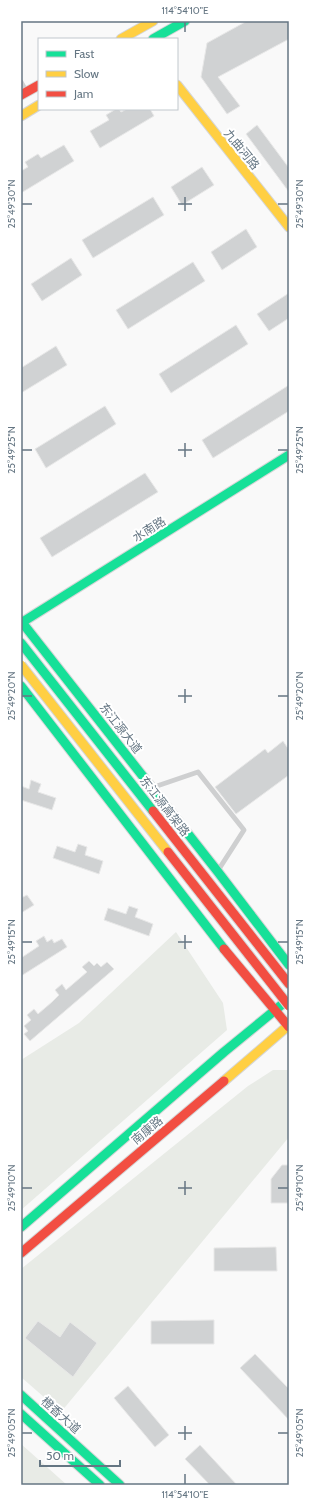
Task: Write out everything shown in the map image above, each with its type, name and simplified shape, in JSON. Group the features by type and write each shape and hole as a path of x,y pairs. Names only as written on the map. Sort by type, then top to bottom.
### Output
{"main road":[{"path":"122,38 137,25 153,21"},
{"path":"155,38 185,21"},
{"path":"137,25 144,38"},
{"path":"24,94 38,86"},
{"name":"九曲河路","path":"178,86 289,227"},
{"path":"21,116 38,106"},
{"name":"水南路","path":"21,622 289,455"},
{"name":"东江源大道","path":"21,622 218,872 289,965"},
{"name":"东江源高架路","path":"21,643 289,984"},
{"path":"21,665 289,1006"},
{"path":"21,686 220,944 289,1026"},
{"name":"南康路","path":"21,1227 224,1052 289,999"},
{"name":"南康路","path":"21,1253 289,1026"},
{"name":"橙香大道","path":"21,1395 120,1485"},
{"path":"21,1414 100,1485"}],"lane":[{"path":"21,82 24,94"},
{"path":"152,788 198,772 244,830 218,872"}],"shaded area":[{"path":"176,932 223,1003 227,1030 21,1210 21,1060 79,1023"},
{"path":"273,1070 289,1070 289,1137 61,1412 21,1377 21,1269 248,1086"},
{"path":"21,1444 67,1485 21,1485"}],"building":[{"path":"247,21 289,21 289,39 218,77 240,106 227,114 201,77 207,43"},
{"path":"114,110 120,110 121,112 125,110 151,110 154,116 100,148 90,131 109,120 106,115"},
{"path":"257,125 289,168 289,192 246,134"},
{"path":"64,145 74,161 21,193 21,171 28,167 25,162 38,154 41,158"},
{"path":"202,167 214,185 182,205 171,187"},
{"path":"153,197 164,215 93,258 82,240"},
{"path":"246,229 257,247 222,270 211,252"},
{"path":"71,258 82,275 42,301 31,284"},
{"path":"193,262 205,281 128,329 116,310"},
{"path":"289,293 289,318 269,331 257,314"},
{"path":"236,325 248,344 171,393 159,374"},
{"path":"56,346 67,365 21,393 21,368"},
{"path":"289,385 289,411 213,458 202,440"},
{"path":"105,406 116,424 46,468 35,449"},
{"path":"145,473 158,492 52,557 40,538"},
{"path":"283,741 289,750 289,775 236,814 215,787 265,749 268,753"},
{"path":"31,780 41,784 38,792 56,798 52,810 21,800 21,786 29,789"},
{"path":"78,844 87,847 85,855 103,861 99,874 53,858 57,846 75,852"},
{"path":"27,895 34,905 21,913 21,898"},
{"path":"129,906 138,909 135,917 153,924 149,936 104,920 108,908 126,914"},
{"path":"44,936 47,942 52,939 54,943 62,939 67,947 21,976 21,958 39,946 36,941"},
{"path":"89,961 94,966 97,963 101,967 107,962 114,969 30,1041 24,1034 28,1031 24,1026 31,1020 27,1015 34,1009 38,1014 59,995 55,990 62,984 66,990 87,972 82,967"},
{"path":"282,1165 289,1165 289,1203 271,1203 271,1179"},
{"path":"276,1247 277,1271 214,1271 214,1248"},
{"path":"214,1320 214,1344 151,1344 151,1321"},
{"path":"38,1321 60,1337 70,1322 97,1343 73,1377 25,1338"},
{"path":"255,1354 289,1389 289,1420 240,1368"},
{"path":"128,1386 169,1435 155,1447 114,1398"},
{"path":"200,1445 237,1485 210,1485 185,1459"}],"traffic: fast":[{"path":"155,38 185,21"},
{"path":"21,623 289,455"},
{"path":"21,621 289,965"},
{"path":"21,643 153,811"},
{"path":"21,686 224,949"},
{"path":"21,1227 224,1052 285,1002"},
{"path":"21,1395 120,1485"},
{"path":"21,1414 100,1485"}],"traffic: slow":[{"path":"123,38 153,21"},
{"path":"178,86 289,227"},
{"path":"21,116 38,106"},
{"path":"21,665 168,852"},
{"path":"224,1081 289,1025"}],"traffic: jam":[{"path":"21,95 38,86"},
{"path":"153,811 289,984"},
{"path":"168,852 289,1006"},
{"path":"224,949 289,1027"},
{"path":"21,1253 224,1081"}]}
